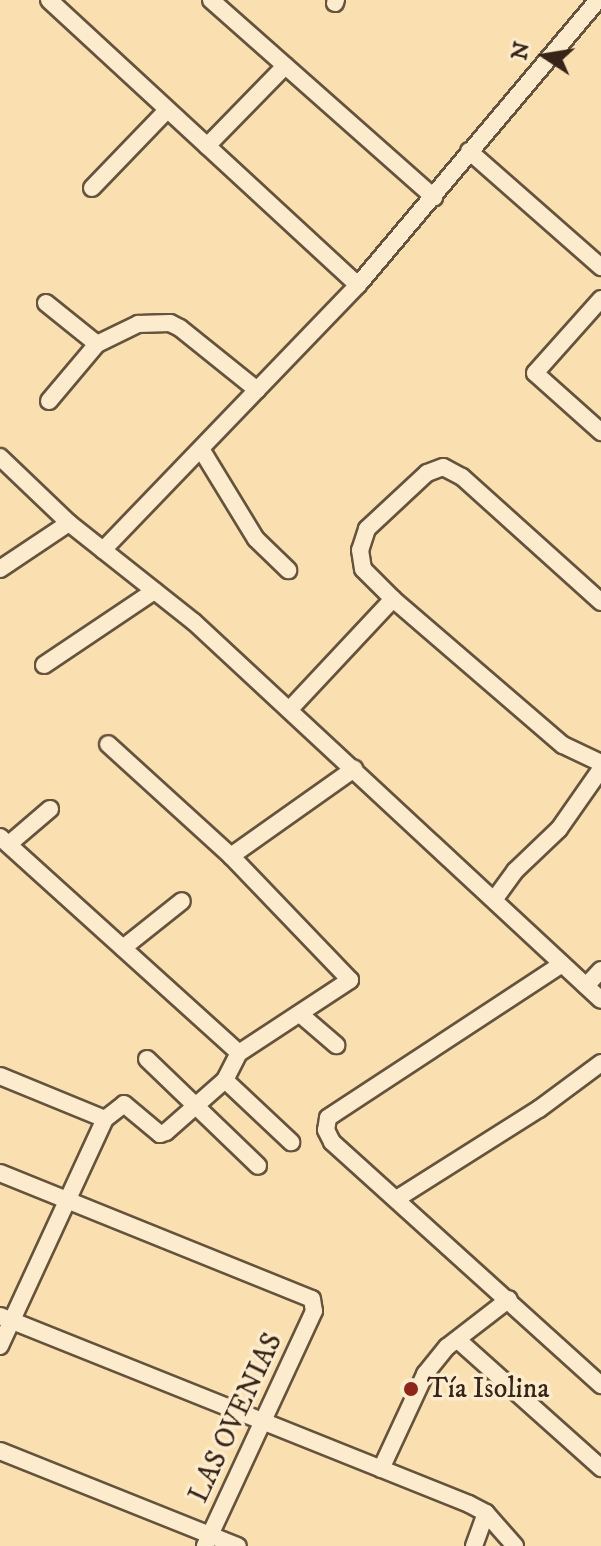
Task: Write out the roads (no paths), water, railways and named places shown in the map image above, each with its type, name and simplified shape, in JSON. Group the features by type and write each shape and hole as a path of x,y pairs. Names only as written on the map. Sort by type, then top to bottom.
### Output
{"street":[{"path":"49,0 358,285"},
{"path":"211,0 434,197"},
{"path":"103,550 358,285 598,0"},
{"path":"207,146 285,66"},
{"path":"92,188 167,110"},
{"path":"469,151 601,267"},
{"path":"601,299 535,373 601,432"},
{"path":"46,303 97,344"},
{"path":"49,401 97,344 138,324 170,323 257,390"},
{"path":"201,449 256,539 288,570"},
{"path":"0,457 69,523 154,591 290,709 601,1000"},
{"path":"494,900 515,871 559,829 601,766 563,745 393,599 363,569 360,550 367,529 427,473 443,467 462,477 601,602"},
{"path":"0,569 69,523"},
{"path":"44,665 154,591"},
{"path":"290,709 393,599"},
{"path":"0,1346 6,1318 105,1119 125,1105 163,1134 225,1080 239,1053 348,984 349,976 231,856 108,744"},
{"path":"231,856 354,769"},
{"path":"50,809 4,840 239,1053"},
{"path":"123,948 182,901"},
{"path":"562,964 328,1118 332,1142 398,1198 601,1385"},
{"path":"586,986 601,970"},
{"path":"300,1014 336,1045"},
{"path":"147,1059 258,1166"},
{"path":"398,1198 539,1109 601,1063"},
{"path":"0,1076 105,1119"},
{"path":"225,1080 291,1142"},
{"path":"0,1173 66,1198"},
{"name":"LAS OVENIAS","path":"66,1198 312,1299 314,1311 208,1540"},
{"path":"381,1469 425,1374 509,1299"},
{"path":"6,1318 486,1513 515,1546"},
{"path":"459,1341 601,1468"},
{"path":"0,1451 208,1540 238,1546"},
{"path":"474,1546 486,1513"}],"place":[{"name":"Tía Isolina","path":"411,1389"}]}
